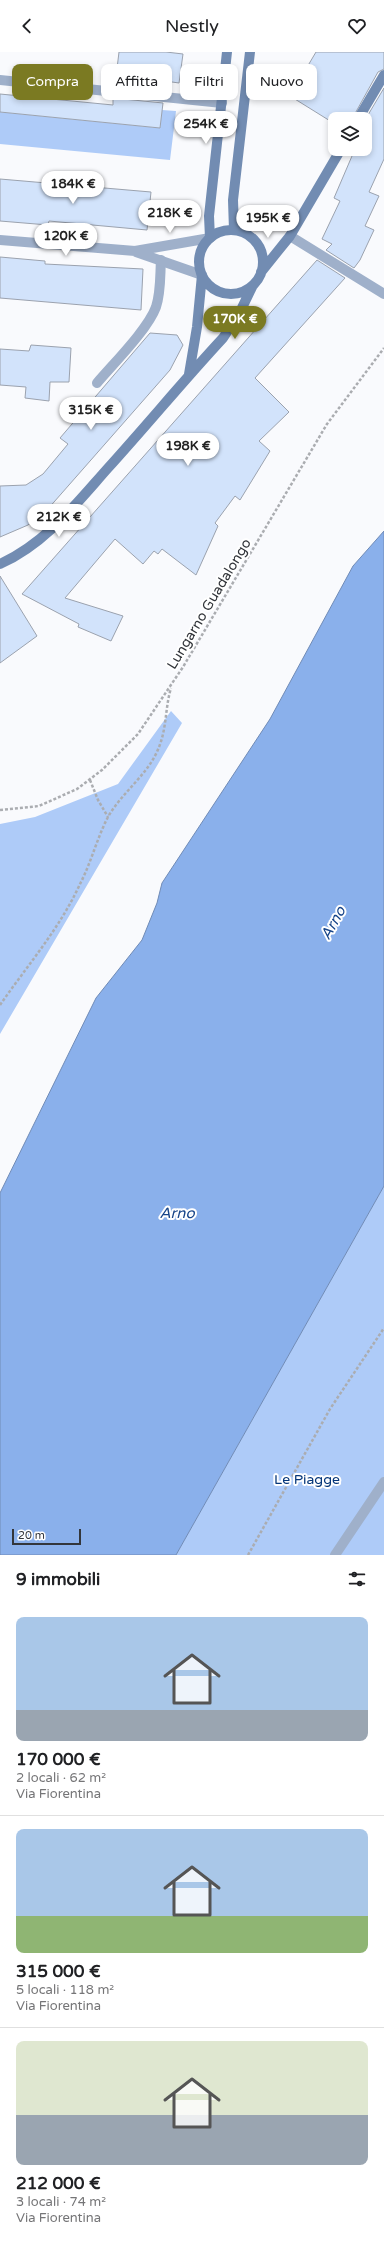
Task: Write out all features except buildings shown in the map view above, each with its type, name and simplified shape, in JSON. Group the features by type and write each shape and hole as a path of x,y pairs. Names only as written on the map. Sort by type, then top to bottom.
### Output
{"main road":[{"path":"210,238 209,216 227,52"},
{"path":"234,230 233,200 250,52"},
{"path":"362,112 384,75"},
{"path":"0,564 27,550 59,522 223,338 240,312 261,272 290,236 337,156"},
{"path":"189,375 197,328 202,275 200,255 204,246 210,238 217,233 234,230 244,232 258,244 263,263 261,272"},
{"path":"202,275 208,283 225,293 235,293 253,285"}],"street":[{"path":"0,80 222,103"},
{"path":"290,236 384,294"},
{"path":"134,251 210,238"},
{"path":"0,240 134,251 202,275"},
{"path":"97,383 147,322 155,308 158,298 161,260"},
{"path":"335,1555 384,1482"}],"path":[{"name":"Lungarno Guadalongo","path":"0,810 39,806 77,789 90,780 138,734 172,685 327,424 384,348"},
{"path":"0,1005 42,948 80,885 108,817 125,792 155,758 166,728 166,703 172,685"},
{"path":"90,780 98,800 108,817"},
{"path":"248,1555 330,1409 384,1328"}],"green space":[{"path":"162,110 176,111 170,160 0,144 0,112 160,128"},
{"path":"171,711 182,723 0,1034 0,824 35,817 118,784"},
{"name":"Le Piagge","path":"384,1186 384,1555 176,1555"}],"water":[{"name":"Arno","path":"384,531 384,1186 176,1555 0,1555 0,1193 96,998 142,940 157,903 162,883 270,719 353,566"}]}
